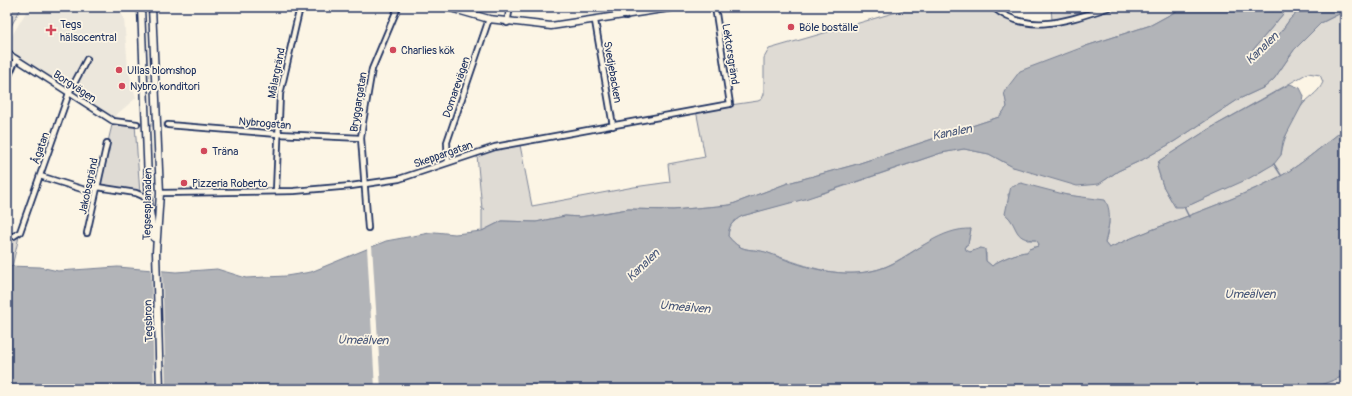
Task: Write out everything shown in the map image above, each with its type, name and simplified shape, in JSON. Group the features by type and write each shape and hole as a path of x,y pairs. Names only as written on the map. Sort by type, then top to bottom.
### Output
{"main road":[{"name":"Tegsesplanaden","path":"141,7 149,205 156,252"},
{"name":"Tegsesplanaden","path":"152,7 160,193 156,252"},
{"path":"447,7 507,23 551,26 595,21 676,7"},
{"name":"Tegsbron","path":"156,252 160,389"}],"street":[{"name":"Målargränd","path":"276,191 280,94 300,7"},
{"name":"Bryggargatan","path":"368,228 361,138 372,69 398,7"},
{"path":"507,23 510,7"},
{"path":"625,7 626,16"},
{"name":"Lektorsgränd","path":"715,7 730,104"},
{"path":"993,7 1007,16 1039,25 1060,22 1110,7"},
{"name":"Domarevägen","path":"448,162 447,142 489,19"},
{"name":"Svedjebacken","path":"595,21 613,126"},
{"name":"Borgvägen","path":"7,53 113,121 137,124"},
{"path":"7,80 16,59"},
{"name":"Ågatan","path":"7,236 14,236 20,232 69,93 87,59"},
{"name":"Skeppargatan","path":"160,193 325,189 399,179 495,146 730,104"},
{"name":"Nybrogatan","path":"168,125 278,134 361,138"},
{"name":"Jakobsgränd","path":"87,233 107,143"},
{"path":"40,176 85,190 97,187 140,194 149,205"}],"shaded area":[{"path":"7,7 21,8 10,28 7,26"},
{"path":"29,7 119,7 124,19 128,68 136,98 116,115 113,121 7,53 7,44"},
{"path":"914,7 997,7 1010,14 1031,20 1045,21 1052,20 1051,7 1184,7 1151,25 1086,46 1005,92 1007,107 999,117 854,165 788,183 730,205 673,210 628,209 580,217 565,216 536,222 502,221 482,231 482,210 485,209 482,209 477,155 520,145 532,206 634,187 670,182 668,164 705,157 696,110 758,101 762,99 764,94 764,58 769,49"},
{"path":"1276,7 1303,7 1290,19 1271,46 1253,60 1249,60 1248,56 1283,14 1284,9 1272,11 1272,9"},
{"path":"1345,11 1345,129 1281,176 1239,196 1109,248 1105,243 1109,223 1105,201 1067,195 1008,194 1009,202 1006,214 1027,240 1036,240 1039,243 1038,246 1029,249 1028,252 1019,253 999,261 992,266 986,261 986,253 981,248 970,252 966,251 965,246 968,244 971,229 930,242 887,266 858,273 831,272 806,266 762,251 742,248 733,242 728,236 729,229 732,224 742,216 830,191 941,153 964,149 989,154 1013,167 1105,180 1118,171 1142,160 1175,141 1239,99 1265,87 1274,79 1294,50 1321,23","holes":["1308,73 1320,75 1323,82 1317,91 1304,103 1292,120 1286,135 1281,155 1262,171 1192,204 1184,207 1173,203 1163,186 1157,167 1159,161 1209,129"]},
{"path":"113,121 135,124 140,194 97,187"},
{"path":"20,232 12,267 7,266 7,236"},
{"path":"1345,374 1345,389 1310,389 1339,378"}],"water":[{"name":"Umeälven","path":"1184,7 1276,7 1272,9 1272,11 1284,9 1283,14 1248,56 1249,60 1253,60 1271,46 1290,19 1303,7 1345,7 1345,11 1321,23 1294,50 1274,79 1265,87 1239,99 1175,141 1142,160 1118,171 1099,184 1077,186 1013,167 989,154 964,149 941,153 805,199 742,216 732,224 729,229 728,236 739,246 748,250 764,252 800,265 831,272 862,273 877,270 892,264 940,236 950,232 971,229 968,244 965,246 966,250 970,252 981,248 985,249 986,261 992,266 999,261 1019,253 1027,252 1029,249 1038,246 1039,244 1036,240 1028,239 1019,235 1005,214 1011,186 1021,183 1067,195 1105,200 1109,210 1109,215 1105,243 1109,248 1239,196 1281,176 1345,129 1345,374 1339,378 1310,389 7,389 7,266 40,267 58,271 118,267 176,272 217,269 246,278 286,276 311,272 386,241 435,232 455,234 482,231 502,221 536,222 565,216 580,217 628,209 673,210 730,205 788,183 854,165 999,117 1007,107 1004,92 1020,71 1086,46 1151,25"},
{"path":"1290,84 1300,88 1304,96 1303,103 1283,141 1281,155 1274,164 1248,179 1192,204 1184,207 1175,207 1163,186 1157,167 1159,161 1209,129"}],"pier":[{"path":"372,245 381,389 375,389 367,247"},
{"path":"151,267 162,268 166,389 154,389"}],"waterway":[{"path":"1274,164 1281,175"},
{"path":"1184,207 1189,217"}],"tunnel":[{"path":"137,124 168,125"}],"place":[{"name":"Böle boställe","path":"791,27"},
{"name":"Tegs hälsocentral","path":"51,30"},
{"name":"Charlies kök","path":"393,50"},
{"name":"Ullas blomshop","path":"119,70"},
{"name":"Nybro konditori","path":"122,86"},
{"name":"Träna","path":"204,151"},
{"name":"Pizzeria Roberto","path":"184,183"}],"water label":[{"name":"Kanalen","path":"1262,48"},
{"name":"Kanalen","path":"952,132"},
{"name":"Kanalen","path":"643,265"}]}
